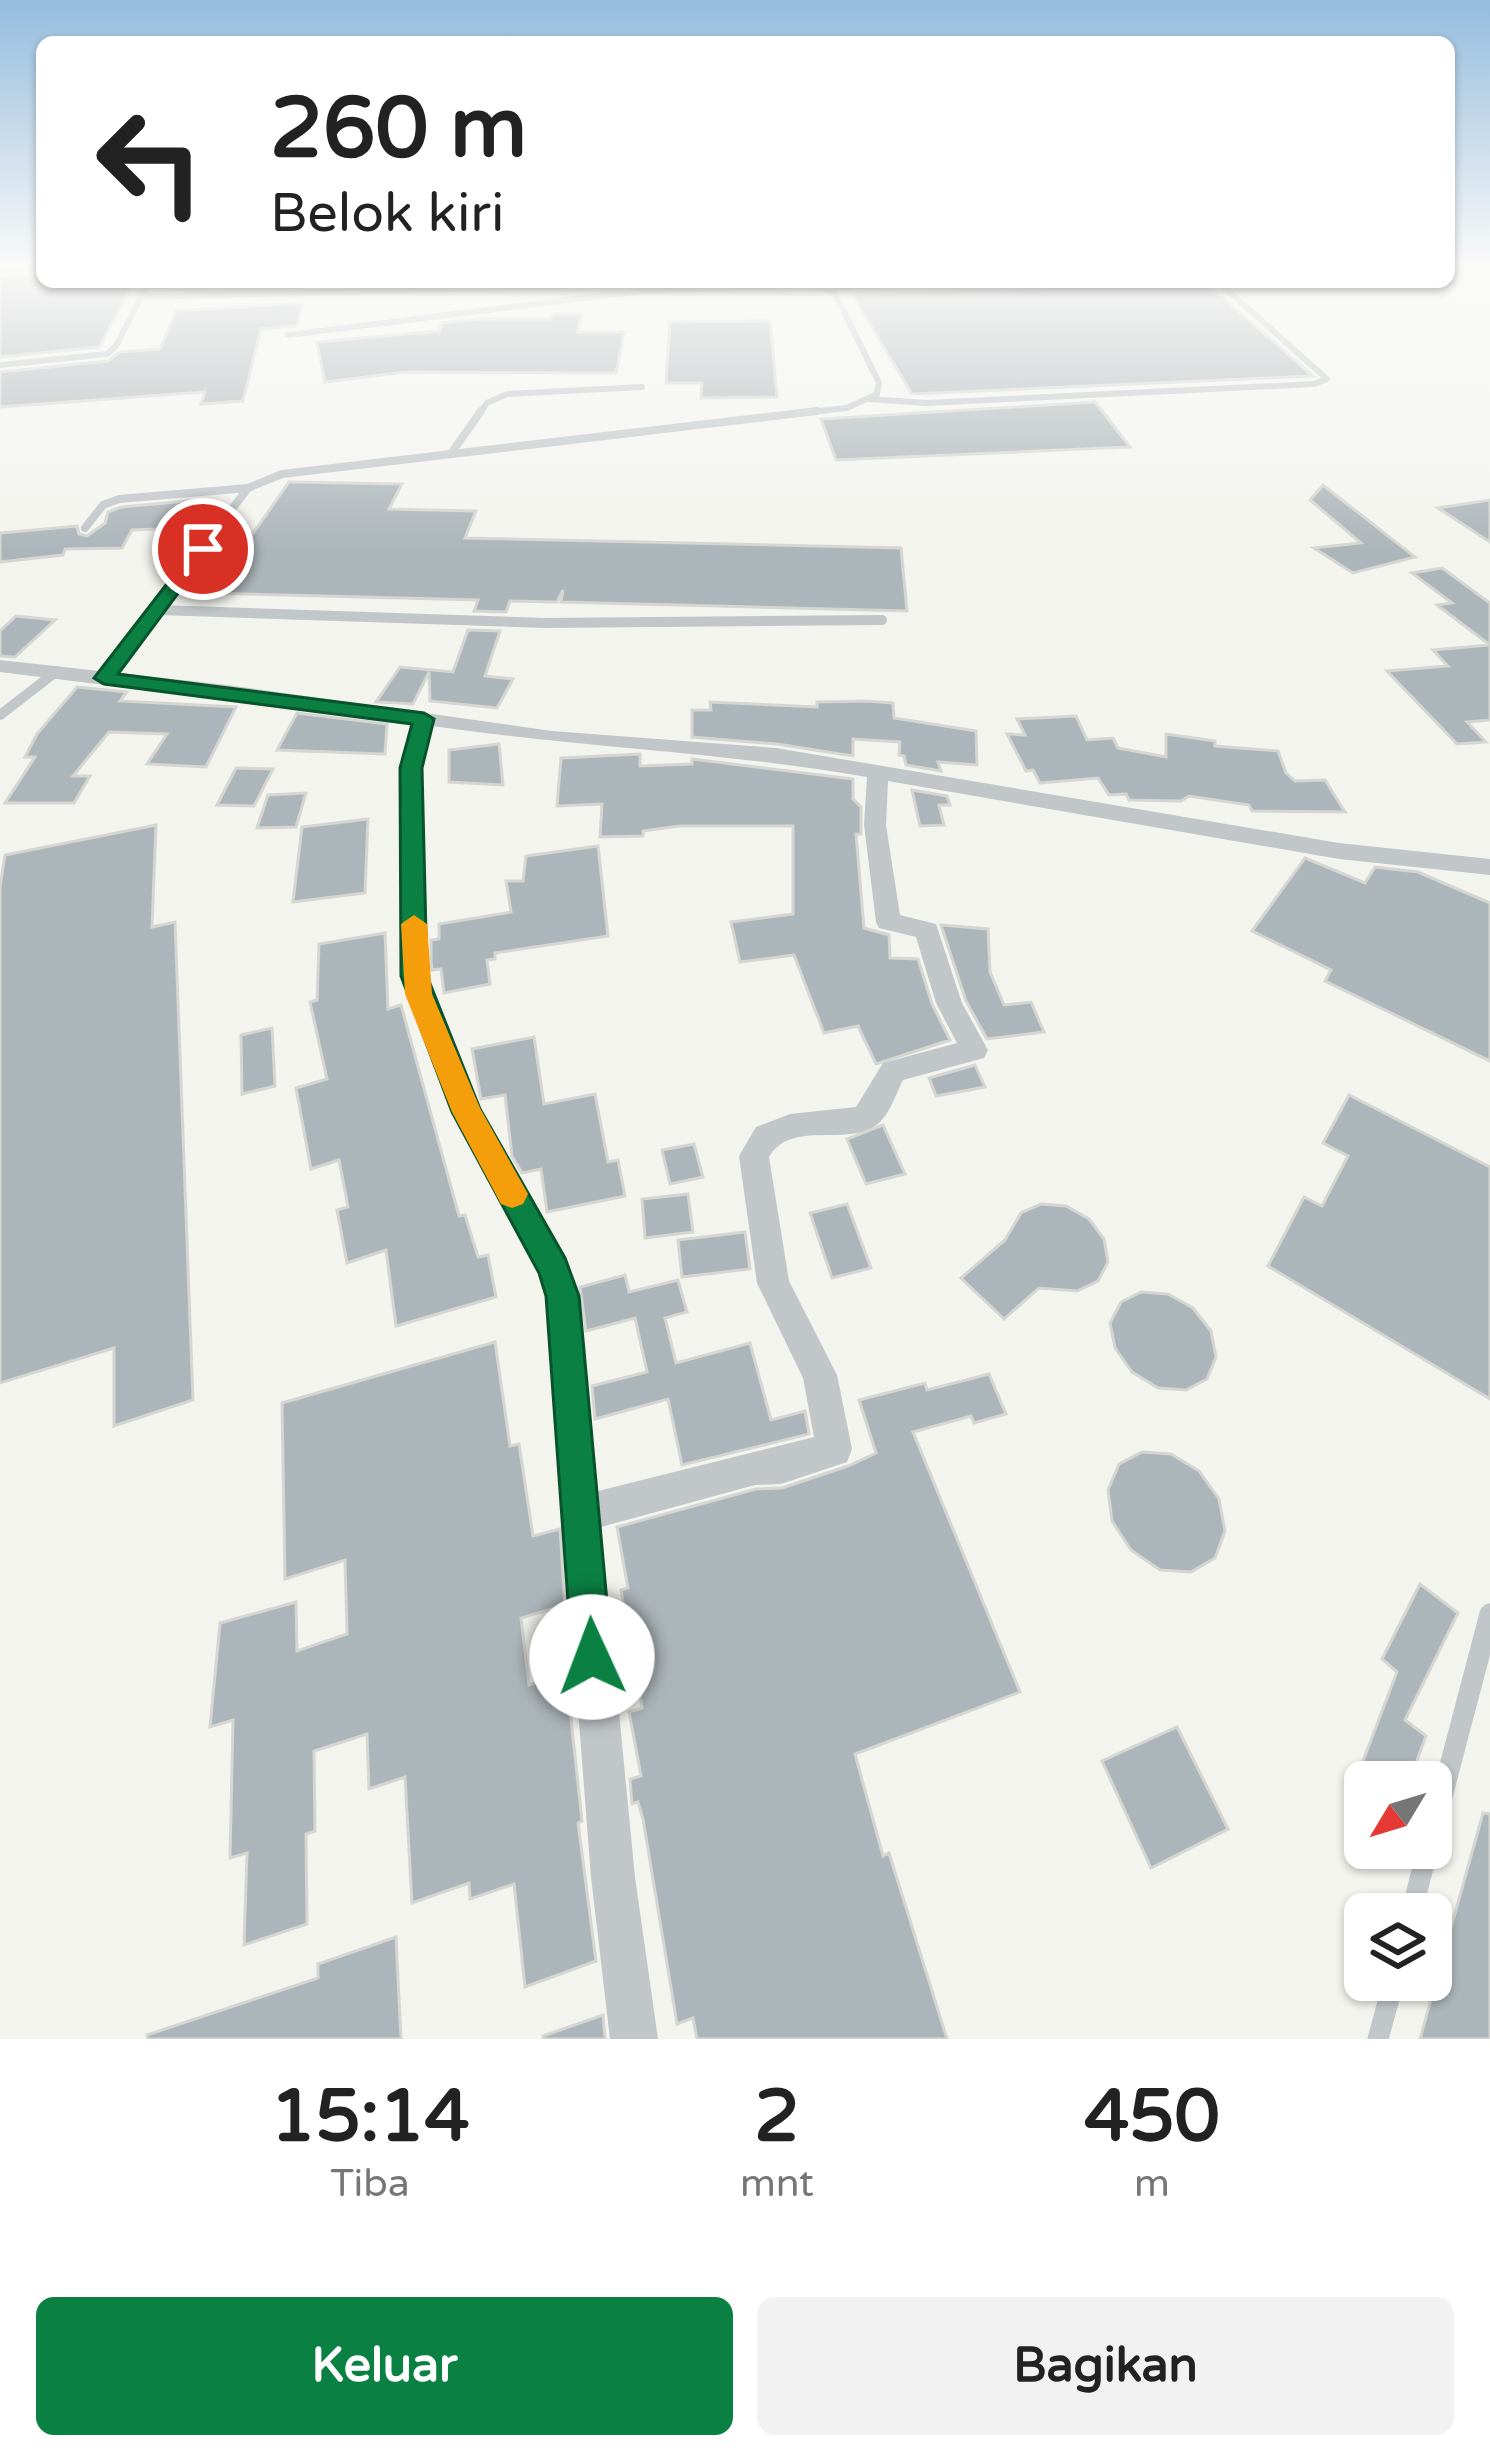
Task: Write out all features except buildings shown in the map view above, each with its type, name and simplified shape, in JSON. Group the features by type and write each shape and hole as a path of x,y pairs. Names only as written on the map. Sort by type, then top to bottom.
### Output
{"street":[{"path":"0,666 878,770 1339,851 1490,867"},
{"path":"424,719 411,768 414,976 467,1112 554,1269 562,1296 613,1877 634,2039"},
{"path":"580,1514 834,1449 820,1375 773,1283 754,1156 766,1136 790,1126 862,1119 873,1111 893,1071 974,1050 950,1003 927,930 889,922 875,825 878,770"}],"lane":[{"path":"0,365 47,360"},
{"path":"85,528 103,506 119,499 248,488 282,474 452,452 847,408 877,394 879,383 868,360"},
{"path":"869,399 926,403 1314,384 1327,379 1306,360"},
{"path":"452,452 487,404 507,394 642,387"},
{"path":"104,678 248,488"},
{"path":"158,610 546,623 882,620"},
{"path":"0,715 57,670"},
{"path":"1451,1761 1490,1614"},
{"path":"1378,2039 1388,2001"}],"slow traffic":[{"path":"414,924 418,994 467,1112 512,1194"}],"route":[{"path":"203,549 104,678 424,719 411,768 414,976 467,1112 554,1269 562,1296 592,1657"}]}
